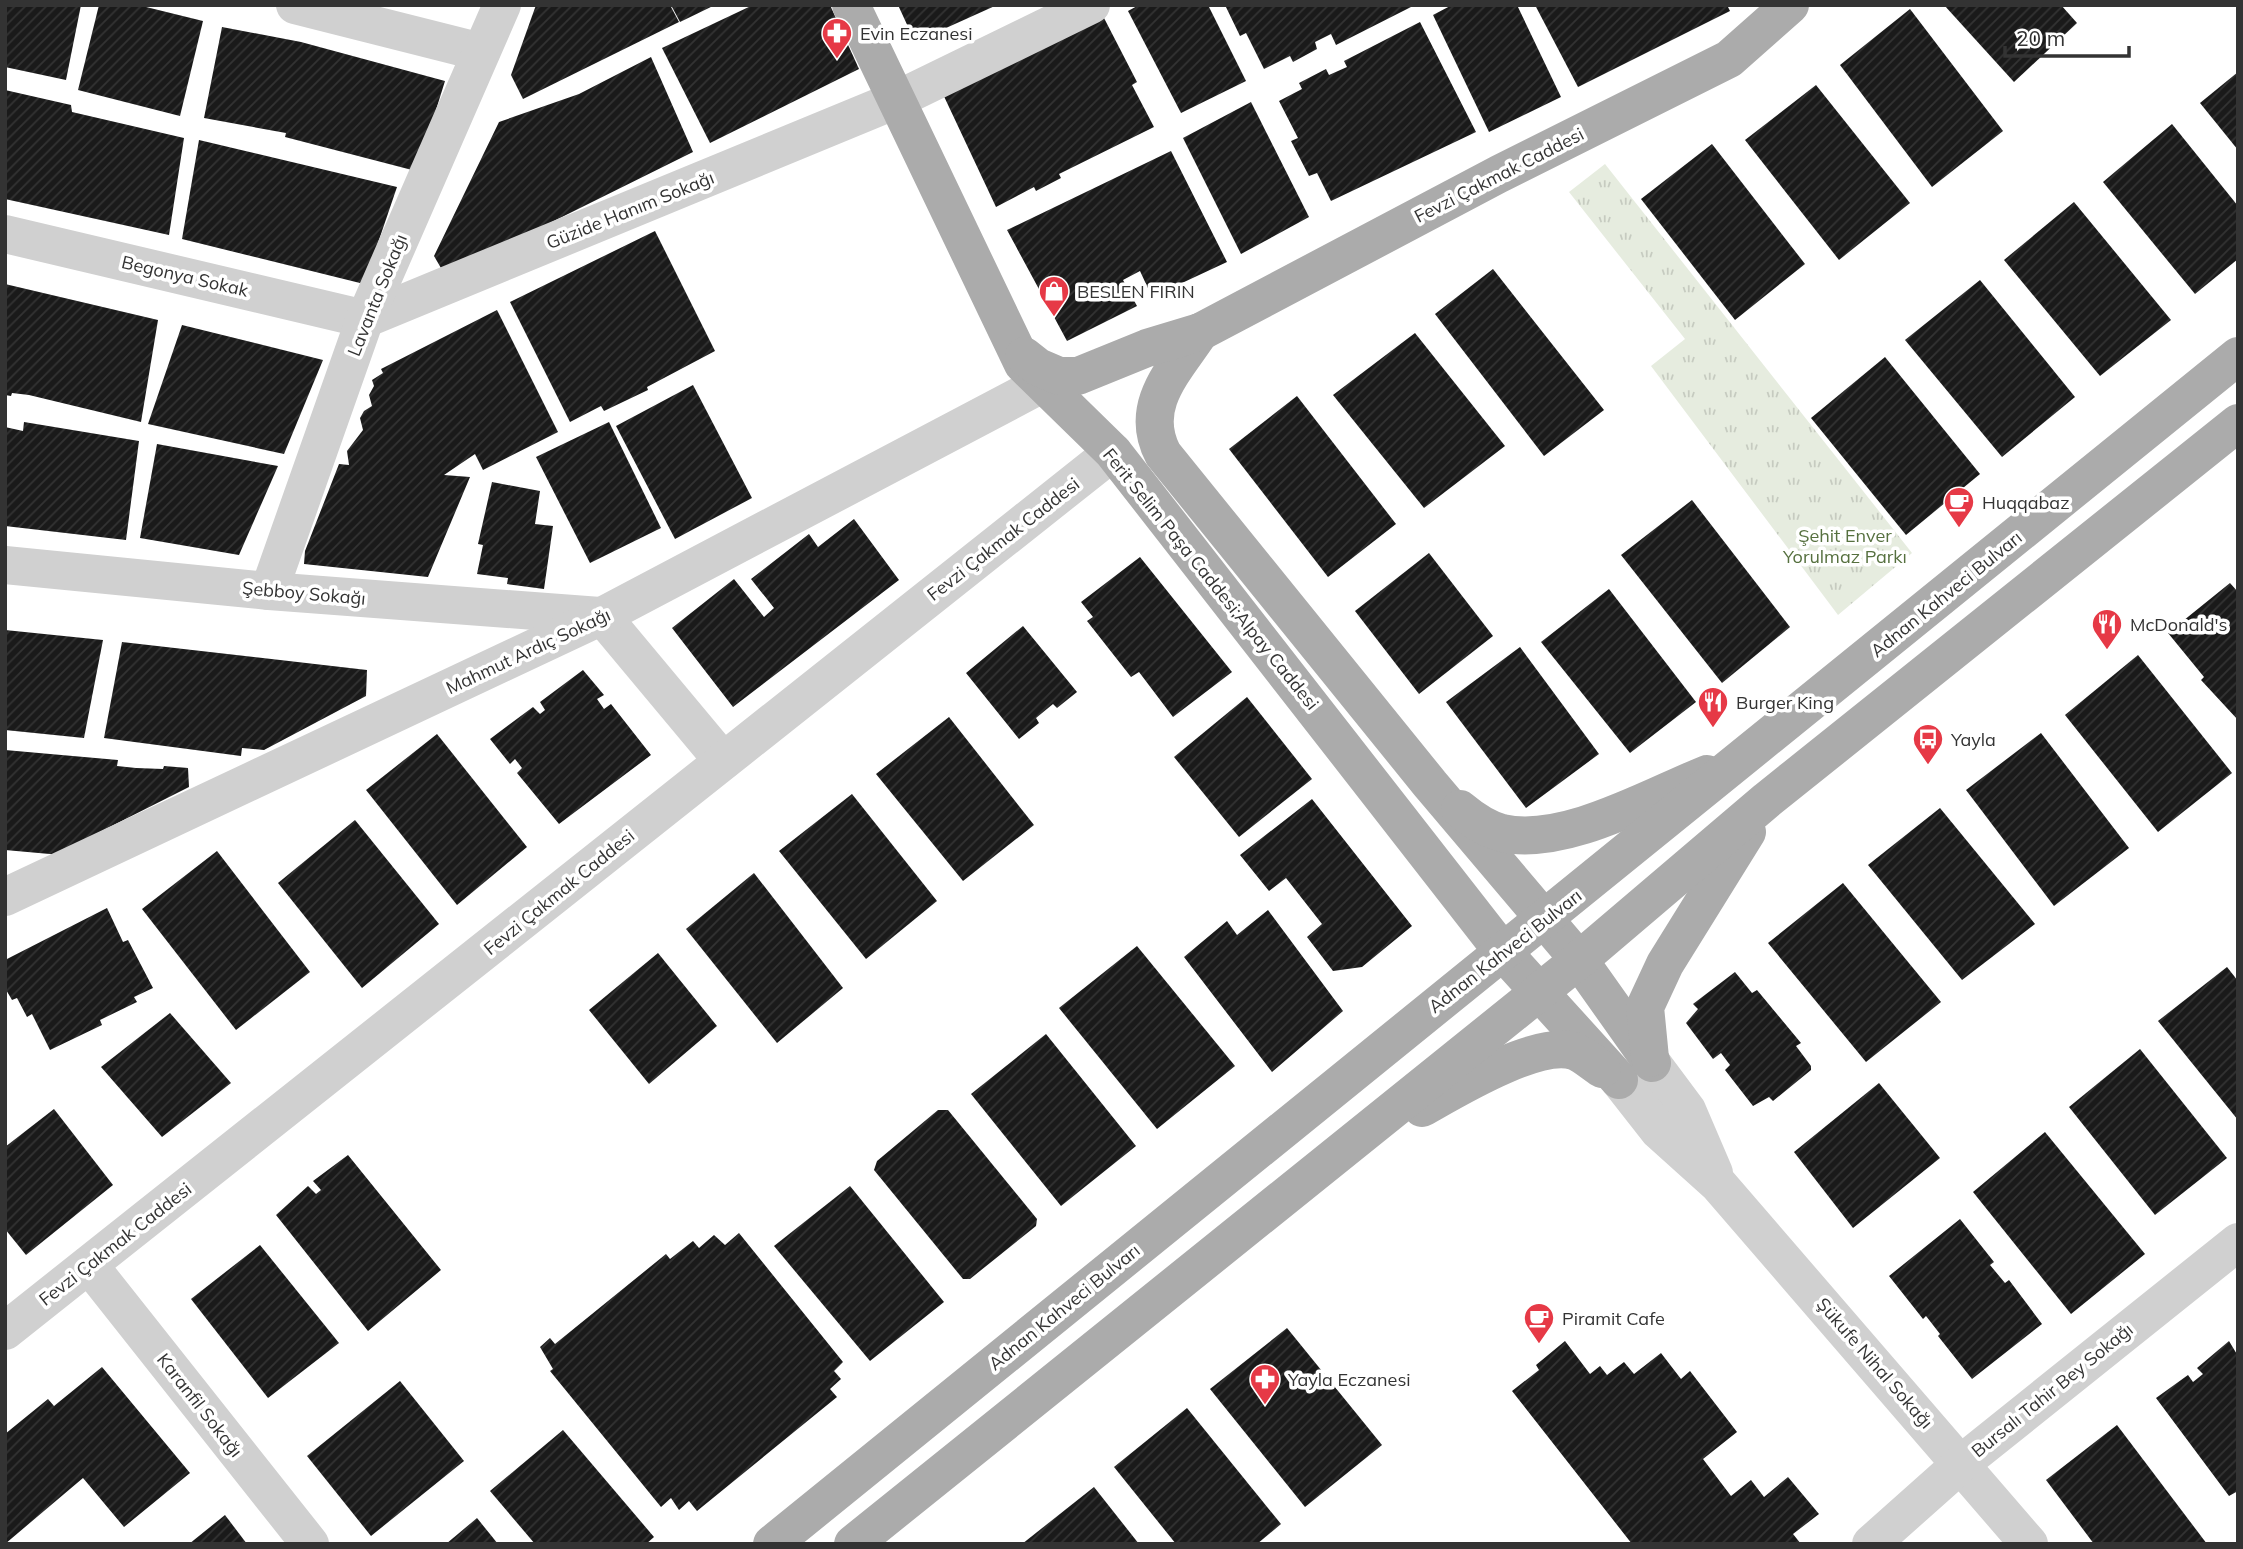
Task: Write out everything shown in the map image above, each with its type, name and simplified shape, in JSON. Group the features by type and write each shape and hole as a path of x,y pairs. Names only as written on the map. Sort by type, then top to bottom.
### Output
{"main road":[{"name":"Ferit Selim Paşa Caddesi;Alpay Caddesi","path":"851,5 1023,364 1113,452 1536,992 1635,1072"},
{"name":"Fevzi Çakmak Caddesi","path":"1016,349 1048,372 1059,376 1078,376 1147,348 1200,332 1499,174 1729,59 1790,5"},
{"path":"1200,332 1156,400 1152,425 1163,454 1430,783 1579,960 1635,1072"},
{"name":"Adnan Kahveci Bulvarı","path":"772,1544 2238,356"},
{"path":"853,1544 1316,1168 1579,960 1767,800 2238,423"},
{"path":"1430,783 1474,820 1501,832 1532,836 1572,828 1745,758"},
{"path":"1635,1072 1645,1032 1645,1007 1665,964 1767,800"},
{"path":"1316,1168 1487,1071 1522,1059 1551,1051 1574,1051 1635,1072"}],"street":[{"path":"295,5 481,52"},
{"name":"Lavanta Sokağı","path":"269,590 365,319 502,5"},
{"name":"Güzide Hanım Sokağı","path":"365,319 896,100 1091,5"},
{"name":"Begonya Sokak","path":"5,234 365,319"},
{"name":"Mahmut Ardıç Sokağı","path":"5,897 602,616 1042,384"},
{"name":"Fevzi Çakmak Caddesi","path":"5,1331 1113,452"},
{"name":"Şebboy Sokağı","path":"5,565 269,590 602,616"},
{"path":"602,616 723,761"},
{"name":"Şükufe Nihal Sokağı","path":"1635,1072 1687,1110 1720,1185 2029,1544"},
{"name":"Bursalı Tahir Bey Sokağı","path":"1871,1544 1962,1463 2238,1242"},
{"name":"Karanfil Sokağı","path":"89,1265 310,1544"}],"green space":[{"name":"Şehit Enver Yorulmaz Parkı","path":"1605,164 1912,553 1838,615 1651,366 1685,339 1569,192"}],"building":[{"path":"5,5 81,5 66,80 5,67"},
{"path":"99,5 138,5 203,21 180,116 78,90"},
{"path":"536,5 670,5 679,22 523,99 511,75"},
{"path":"671,5 715,5 680,22"},
{"path":"753,5 830,5 859,69 710,143 662,48"},
{"path":"898,5 997,5 915,42"},
{"path":"1139,5 1208,5 1246,81 1181,113 1128,11"},
{"path":"1225,5 1411,7 1336,45 1331,34 1315,42 1317,49 1293,62 1290,56 1264,69 1246,33 1240,36"},
{"path":"1452,5 1517,5 1561,97 1489,132 1433,15"},
{"path":"1535,5 1727,5 1730,11 1578,87"},
{"path":"1944,5 2061,5 2077,23 2014,82"},
{"path":"1910,9 2003,131 1932,187 1840,65"},
{"path":"1104,18 1137,82 1132,85 1154,127 1059,174 1061,178 1036,191 1034,187 996,207 941,90"},
{"path":"1420,22 1476,132 1331,201 1317,173 1309,176 1291,141 1298,138 1279,101 1302,89 1299,83 1326,69 1329,75 1347,67 1344,61"},
{"path":"222,27 301,42 445,81 431,126 412,170 285,137 286,133 204,118"},
{"path":"651,57 693,152 445,275 434,256 499,122 579,94"},
{"path":"2238,72 2238,150 2200,103"},
{"path":"1816,85 1910,203 1839,260 1745,140"},
{"path":"5,90 71,105 72,112 184,138 169,235 5,199"},
{"path":"1251,102 1309,217 1241,254 1183,138"},
{"path":"2172,124 2238,206 2238,259 2195,294 2103,182"},
{"path":"199,140 397,187 364,284 182,239"},
{"path":"1712,144 1805,264 1735,320 1641,199"},
{"path":"1171,151 1227,262 1152,297 1140,271 1123,280 1137,306 1067,341 1007,230"},
{"path":"2074,202 2171,320 2100,376 2004,260"},
{"path":"655,231 715,351 647,387 648,390 604,411 601,406 570,422 510,302"},
{"path":"1493,269 1604,410 1544,456 1435,314"},
{"path":"1980,280 2075,397 2002,457 1905,340"},
{"path":"5,284 158,320 141,422 29,395 5,395"},
{"path":"497,310 558,432 483,470 475,454 444,475 470,477 428,577 304,564 305,551 339,464 349,465 347,451 363,430 360,418 364,411 372,406 369,395 374,386 372,380 383,373 381,369"},
{"path":"182,325 323,360 284,454 148,424"},
{"path":"1415,333 1505,446 1424,508 1333,395"},
{"path":"1885,357 1980,474 1906,535 1811,418"},
{"path":"693,385 752,498 675,539 616,426"},
{"path":"1297,396 1396,524 1328,577 1229,449"},
{"path":"24,422 139,441 126,540 5,526 5,427 23,431"},
{"path":"609,422 661,528 590,563 536,457"},
{"path":"157,444 278,466 239,555 140,538"},
{"path":"492,482 540,491 535,524 553,526 544,589 507,584 508,578 477,574 483,545 478,544"},
{"path":"1692,500 1790,627 1722,683 1621,555"},
{"path":"854,519 899,580 733,707 672,628 734,579 764,617 774,608 751,579 809,534 818,547"},
{"path":"1429,553 1493,636 1419,694 1355,611"},
{"path":"1140,557 1232,672 1173,717 1139,672 1131,677 1087,621 1093,617 1081,602"},
{"path":"2230,583 2238,592 2238,720 2201,680 2204,677 2168,633"},
{"path":"1609,589 1696,702 1630,753 1541,642"},
{"path":"1023,626 1077,692 1057,708 1053,704 1036,718 1039,723 1019,739 966,673"},
{"path":"5,630 103,640 84,738 5,730"},
{"path":"122,642 367,670 366,696 264,750 242,748 241,756 104,738"},
{"path":"1520,647 1599,754 1526,808 1446,702"},
{"path":"2138,655 2232,773 2158,832 2065,715"},
{"path":"583,670 604,695 597,699 604,709 611,704 651,755 559,824 517,773 522,768 515,759 510,764 490,739 533,707 540,714 545,710 540,702"},
{"path":"1247,697 1312,779 1239,837 1174,757"},
{"path":"949,717 1034,825 963,881 876,774"},
{"path":"2041,733 2129,848 2054,906 1966,790"},
{"path":"437,734 527,847 457,905 366,790"},
{"path":"5,750 118,760 117,766 136,768 188,768 189,787 72,846 61,855 5,850"},
{"path":"852,794 937,901 866,959 779,851"},
{"path":"1312,799 1412,926 1362,967 1333,971 1307,937 1322,924 1286,878 1269,891 1240,855"},
{"path":"1940,808 2035,924 1962,980 1868,865"},
{"path":"355,820 439,924 362,988 278,883"},
{"path":"217,851 310,972 236,1030 142,909"},
{"path":"754,873 843,988 777,1043 686,929"},
{"path":"1843,883 1941,1002 1866,1062 1768,943"},
{"path":"107,908 123,942 128,940 153,988 134,997 137,1002 100,1020 102,1025 50,1050 32,1014 27,1017 17,998 12,1000 5,988 5,960"},
{"path":"1268,910 1343,1011 1272,1072 1184,957 1227,921 1237,935"},
{"path":"1137,946 1235,1066 1157,1129 1059,1008"},
{"path":"658,953 717,1026 649,1084 589,1010"},
{"path":"2227,967 2238,981 2238,1120 2158,1021"},
{"path":"1735,972 1752,993 1757,990 1801,1043 1796,1046 1811,1066 1811,1070 1773,1101 1769,1097 1753,1106 1725,1070 1730,1065 1721,1053 1713,1059 1686,1023 1698,1009 1693,1004"},
{"path":"170,1013 231,1083 162,1137 101,1067"},
{"path":"1046,1034 1136,1146 1061,1206 971,1094"},
{"path":"2140,1049 2227,1158 2155,1215 2069,1107"},
{"path":"1879,1083 1940,1158 1853,1228 1794,1152"},
{"path":"54,1109 113,1185 26,1255 5,1229 5,1147"},
{"path":"938,1110 948,1110 1037,1219 1036,1226 970,1279 963,1279 874,1170 877,1161"},
{"path":"2045,1132 2145,1254 2071,1314 1973,1192"},
{"path":"348,1155 441,1270 368,1331 276,1215 308,1186 316,1194 321,1190 313,1181"},
{"path":"850,1186 944,1302 870,1361 774,1246"},
{"path":"1960,1219 1994,1262 1990,1265 2005,1283 2009,1280 2042,1324 1972,1379 1938,1336 1940,1334 1926,1316 1923,1319 1889,1276"},
{"path":"739,1233 843,1362 834,1371 841,1379 830,1389 837,1397 697,1511 689,1501 679,1510 671,1498 661,1507 550,1371 553,1369 540,1347 550,1338 555,1344 666,1254 670,1259 693,1241 699,1248 714,1235 725,1245"},
{"path":"260,1245 339,1343 268,1398 191,1299"},
{"path":"1287,1328 1382,1445 1305,1507 1210,1389"},
{"path":"1565,1341 1590,1374 1600,1366 1607,1375 1624,1362 1634,1374 1661,1353 1681,1379 1690,1371 1737,1432 1703,1459 1731,1496 1751,1480 1764,1497 1788,1477 1819,1514 1793,1534 1801,1544 1632,1544 1512,1391 1539,1370 1536,1365"},
{"path":"2229,1341 2238,1356 2238,1491 2229,1496 2156,1398 2188,1375 2193,1382 2203,1374 2197,1368"},
{"path":"102,1367 190,1473 124,1527 83,1478 5,1544 5,1434 48,1399 54,1406"},
{"path":"400,1381 464,1461 371,1536 307,1456"},
{"path":"1187,1408 1281,1524 1257,1544 1176,1544 1114,1467"},
{"path":"2117,1425 2207,1544 2094,1544 2046,1480"},
{"path":"563,1430 654,1537 646,1544 535,1544 490,1491"},
{"path":"1094,1487 1139,1544 1022,1544"},
{"path":"225,1515 247,1544 189,1544"},
{"path":"477,1518 498,1544 446,1544"}],"place":[{"name":"Evin Eczanesi","path":"837,60"},
{"name":"BESLEN FIRIN","path":"1054,318"},
{"name":"Huqqabaz","path":"1959,529"},
{"name":"McDonald's","path":"2107,651"},
{"name":"Burger King","path":"1713,729"},
{"name":"Yayla","path":"1928,766"},
{"name":"Piramit Cafe","path":"1539,1345"},
{"name":"Yayla Eczanesi","path":"1265,1406"}]}
